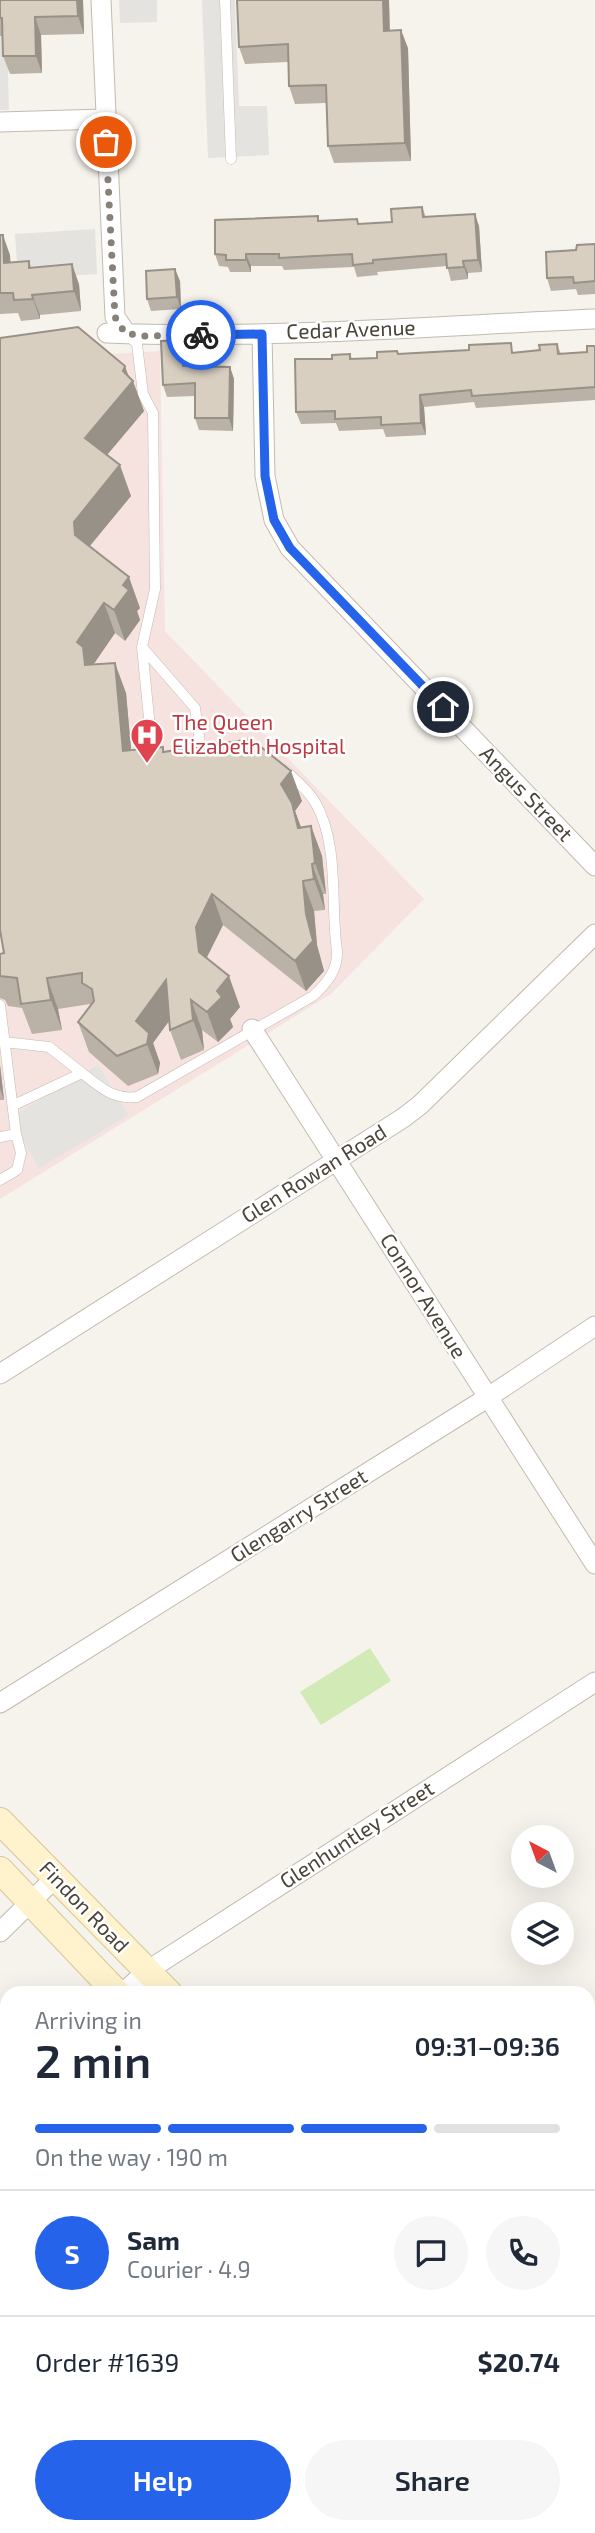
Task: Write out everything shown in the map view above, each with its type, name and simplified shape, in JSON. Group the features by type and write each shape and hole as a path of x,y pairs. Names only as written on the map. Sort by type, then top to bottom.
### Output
{"main road":[{"name":"Findon Road","path":"0,1821 162,1986"},
{"name":"Findon Road","path":"0,1870 110,1986"}],"street":[{"path":"100,0 115,317 110,334"},
{"path":"0,122 104,119"},
{"name":"Cedar Avenue","path":"110,334 262,334 595,319"},
{"name":"Angus Street","path":"262,334 265,476 274,520 290,548 595,866"},
{"name":"Glen Rowan Road","path":"0,1374 403,1118 595,934"},
{"name":"Connor Avenue","path":"252,1029 595,1564"},
{"name":"Glengarry Street","path":"0,1703 487,1398 595,1326"},
{"name":"Glenhuntley Street","path":"130,1986 146,1970 595,1682"},
{"path":"0,1933 55,1878"}],"lane":[{"path":"225,0 230,159"},
{"path":"110,334 137,344 143,394 153,413 155,589 142,647 143,671 156,750 159,757 174,762"},
{"path":"142,647 195,708 202,762"},
{"path":"4,1042 49,1047 108,1093 123,1099 137,1097 313,996 324,986 338,961 330,850 323,819 305,788 278,764"},
{"path":"0,1005 16,1134 21,1153 17,1170 0,1180"},
{"path":"14,1105 82,1073"},
{"path":"0,1137 16,1134"}],"shaded area":[{"path":"119,0 157,0 157,22 120,23"},
{"path":"202,0 235,0 239,106 267,106 269,155 208,158"},
{"path":"7,35 9,110 0,110 0,36"},
{"path":"95,229 97,274 18,279 15,234"},
{"name":"The Queen Elizabeth Hospital","path":"160,351 165,631 424,899 331,994 0,1199 0,361"},
{"path":"98,1065 129,1115 39,1168 9,1118"}],"green space":[{"path":"370,1648 391,1681 321,1725 300,1692"}],"building":[{"path":"0,0 77,0 78,16 35,17 36,56 3,56"},
{"path":"237,0 383,0 384,31 401,30 405,143 328,146 326,85 289,86 288,44 239,47"},
{"path":"422,207 423,217 475,214 478,260 463,261 464,267 447,268 446,254 373,260 373,263 353,265 352,254 279,258 279,254 246,254 246,260 226,260 226,255 215,254 215,220 318,216 318,221 357,219 358,224 392,222 391,209"},
{"path":"0,235 3,235 4,263 29,261 29,268 72,264 74,291 32,295 33,299 14,300 13,293 0,293"},
{"path":"595,244 595,281 574,283 573,277 547,278 546,252 576,250 577,245"},
{"path":"175,269 177,297 147,299 146,271"},
{"path":"78,327 125,366 123,371 133,381 85,438 120,465 74,522 75,535 129,577 123,585 129,590 114,610 104,603 77,642 83,647 85,665 115,663 123,751 163,747 163,752 251,739 291,771 281,784 292,803 298,828 311,826 315,863 312,864 314,879 303,881 306,914 313,941 295,961 212,894 196,927 199,952 229,976 217,991 222,997 207,1012 191,1000 193,1020 170,1030 166,980 136,1021 149,1033 147,1044 117,1056 78,1022 94,1001 92,989 82,983 82,973 47,978 51,1000 21,1004 17,978 0,976 0,954 4,953 0,930 0,338"},
{"path":"182,340 183,366 230,367 229,418 195,418 195,383 163,385 161,341"},
{"path":"511,343 512,353 540,350 539,345 557,344 558,354 587,352 587,346 595,346 595,387 472,396 471,390 420,395 421,423 381,425 381,417 335,419 335,411 296,412 295,359 332,359 332,355 350,354 350,359 377,358 377,352 397,351 398,354 469,350 469,345"}],"way so far":[{"path":"106,142 115,317 125,333 142,336 201,335"}],"place":[{"name":"The Queen Elizabeth Hospital","path":"147,765"}],"route":[{"path":"201,335 262,334 265,476 274,520 290,548 443,707"}]}
